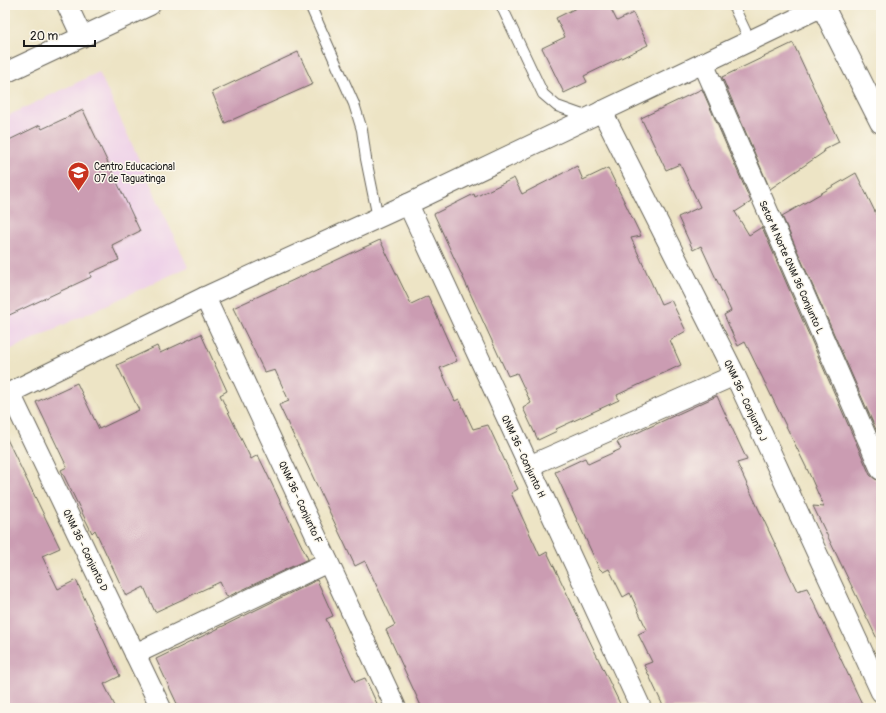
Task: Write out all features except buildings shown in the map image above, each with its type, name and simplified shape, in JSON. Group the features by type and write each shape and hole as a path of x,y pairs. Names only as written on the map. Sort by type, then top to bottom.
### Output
{"main road":[{"path":"823,6 881,122"}],"street":[{"path":"67,5 82,37"},
{"path":"5,73 150,5"},
{"path":"8,394 205,297 408,204 823,6"},
{"name":"Setor M Norte QNM 36 Conjunto L","path":"703,63 881,470"},
{"name":"QNM 36 - Conjunto J","path":"596,114 735,375 881,692"},
{"name":"QNM 36 - Conjunto H","path":"408,204 641,708"},
{"name":"QNM 36 - Conjunto F","path":"205,297 396,708"},
{"path":"529,466 735,375"},
{"name":"QNM 36 - Conjunto D","path":"8,394 161,708"},
{"path":"135,654 328,562"}],"lane":[{"path":"310,5 354,104 362,130 366,159 378,218"},
{"path":"501,5 543,94 557,106 596,114"},
{"path":"733,5 750,41"}],"shaded area":[{"name":"Centro Educacional 07 de Taguatinga","path":"99,72 188,267 5,352 5,117"}],"place":[{"name":"Centro Educacional 07 de Taguatinga","path":"79,192"}]}
